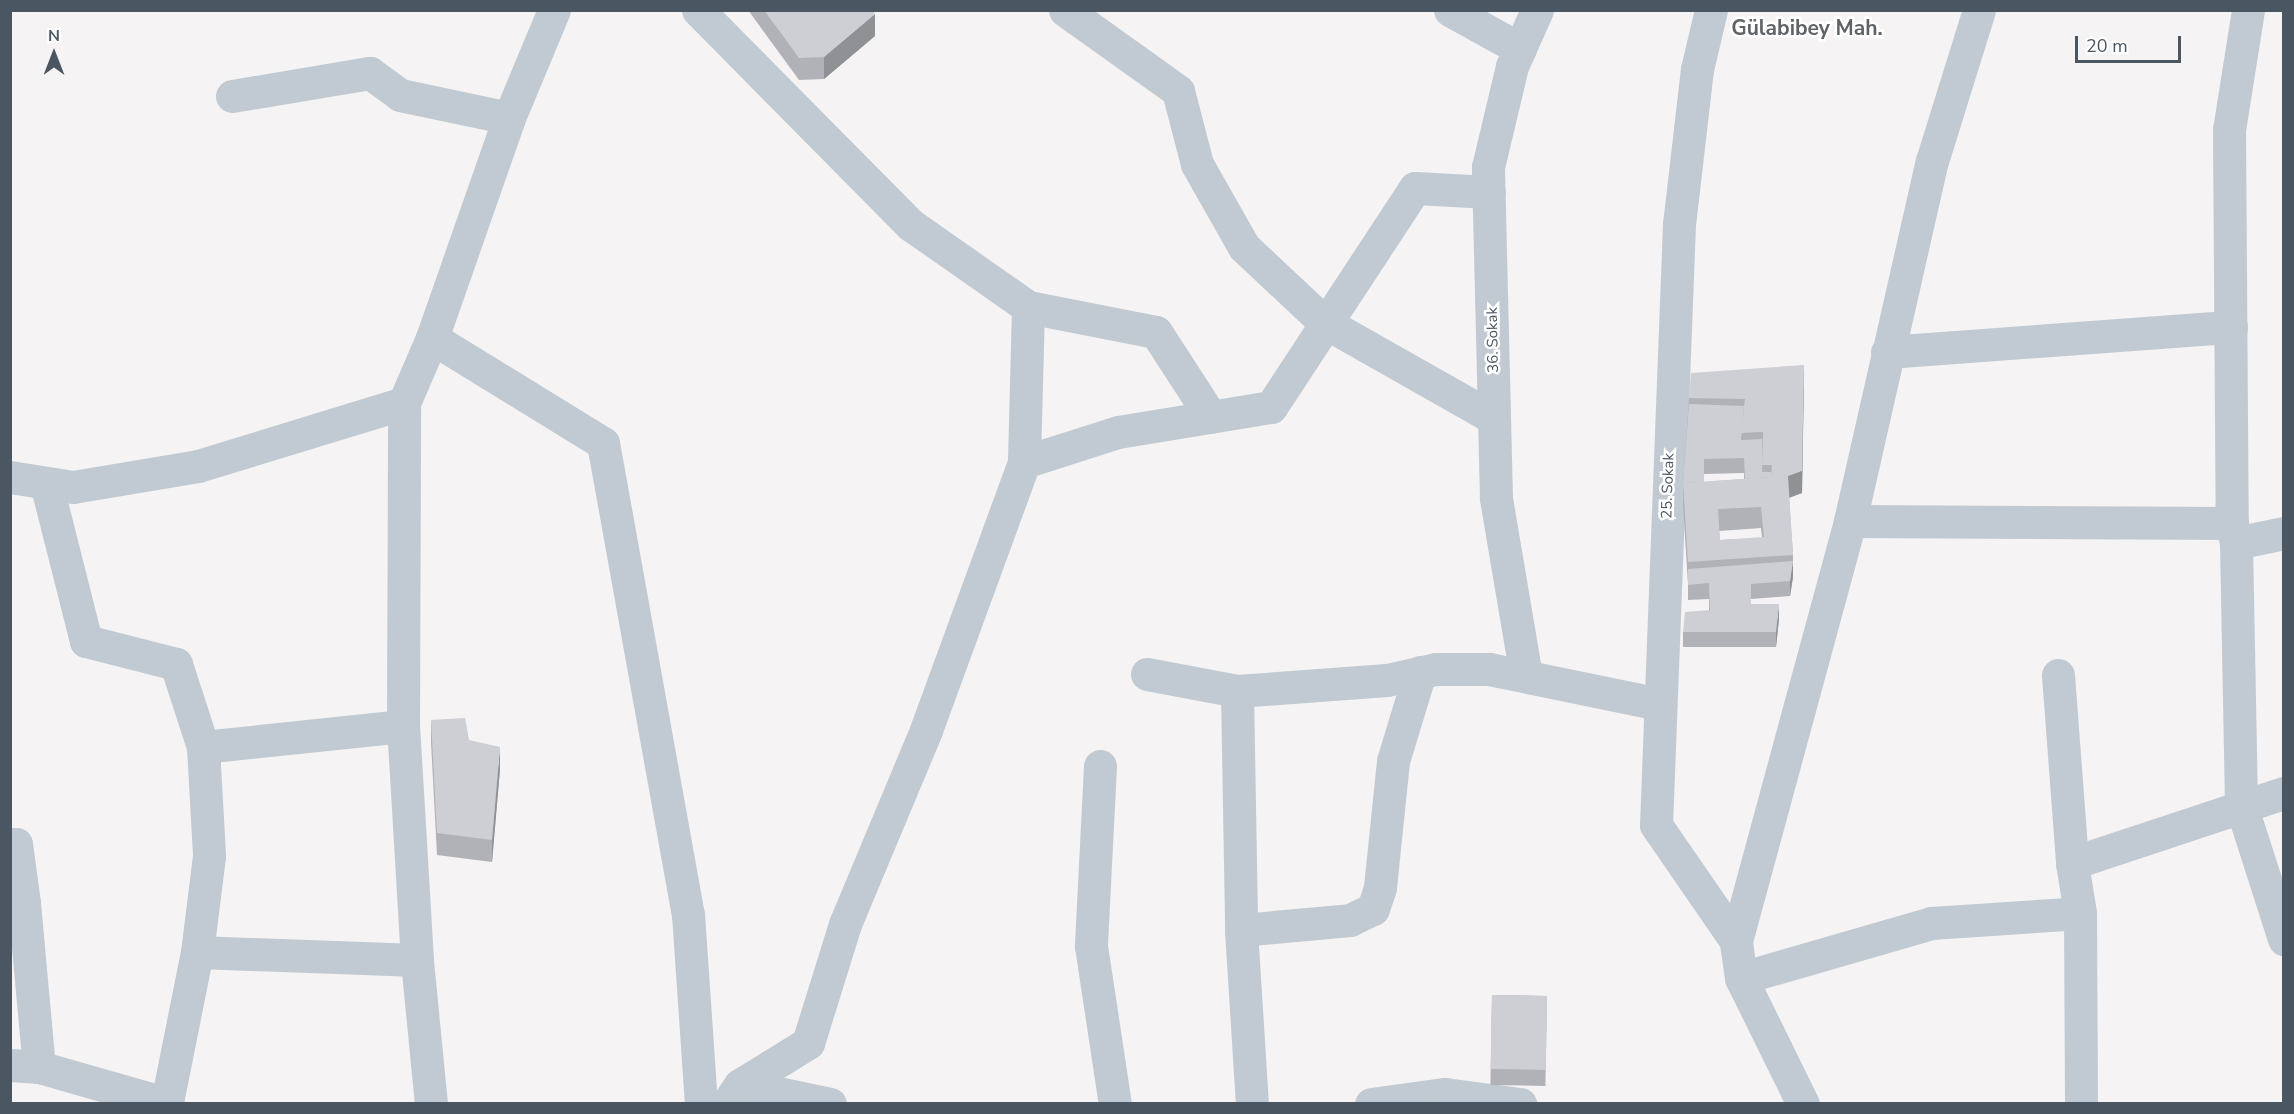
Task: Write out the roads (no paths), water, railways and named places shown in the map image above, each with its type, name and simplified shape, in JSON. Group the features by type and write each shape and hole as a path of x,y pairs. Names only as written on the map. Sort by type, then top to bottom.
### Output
{"street":[{"path":"431,1104 417,960 403,726 404,403 432,338 509,118 554,10"},
{"path":"698,10 911,225 1028,307 1156,332 1210,417"},
{"path":"1065,10 1178,91 1197,165 1244,247 1324,321 1494,418"},
{"path":"1450,10 1520,48"},
{"name":"36. Sokak","path":"1526,676 1496,498 1488,167 1512,66 1537,10"},
{"name":"25. Sokak","path":"1711,10 1697,69 1678,224 1656,825 1736,941"},
{"path":"1803,1104 1741,978 1736,941 1850,521 1932,161 1979,10"},
{"path":"2248,10 2229,130 2230,327 2241,805 2283,939"},
{"path":"232,96 370,73 400,95 509,118"},
{"path":"1024,462 1118,432 1271,406 1324,321 1416,188 1489,192"},
{"path":"734,1094 808,1043 845,924 926,730 1024,462 1028,307"},
{"path":"1887,352 2230,327"},
{"path":"432,338 603,443 688,915 700,1104"},
{"path":"10,477 73,487 198,466 404,403"},
{"path":"10,844 16,844 24,903 25,1066 167,1103 197,952 208,856 203,747 176,664 86,642 46,483"},
{"path":"1850,521 2283,533"},
{"path":"1147,674 1237,692 1376,681 1420,672 1489,669 1659,704"},
{"path":"1241,930 1350,920 1373,909 1380,887 1393,761 1420,672"},
{"path":"2058,675 2072,863 2080,913 2081,1104"},
{"path":"1237,692 1241,930 1252,1104"},
{"path":"203,747 403,726"},
{"path":"1100,766 1091,946 1115,1104"},
{"path":"2072,863 2241,805 2283,793"},
{"path":"1741,978 1931,923 2080,913"},
{"path":"197,952 417,960"},
{"path":"734,1094 830,1104"},
{"path":"1371,1104 1445,1094 1520,1104"}],"district":[{"name":"Gülabibey Mah.","path":"1807,28"}]}
